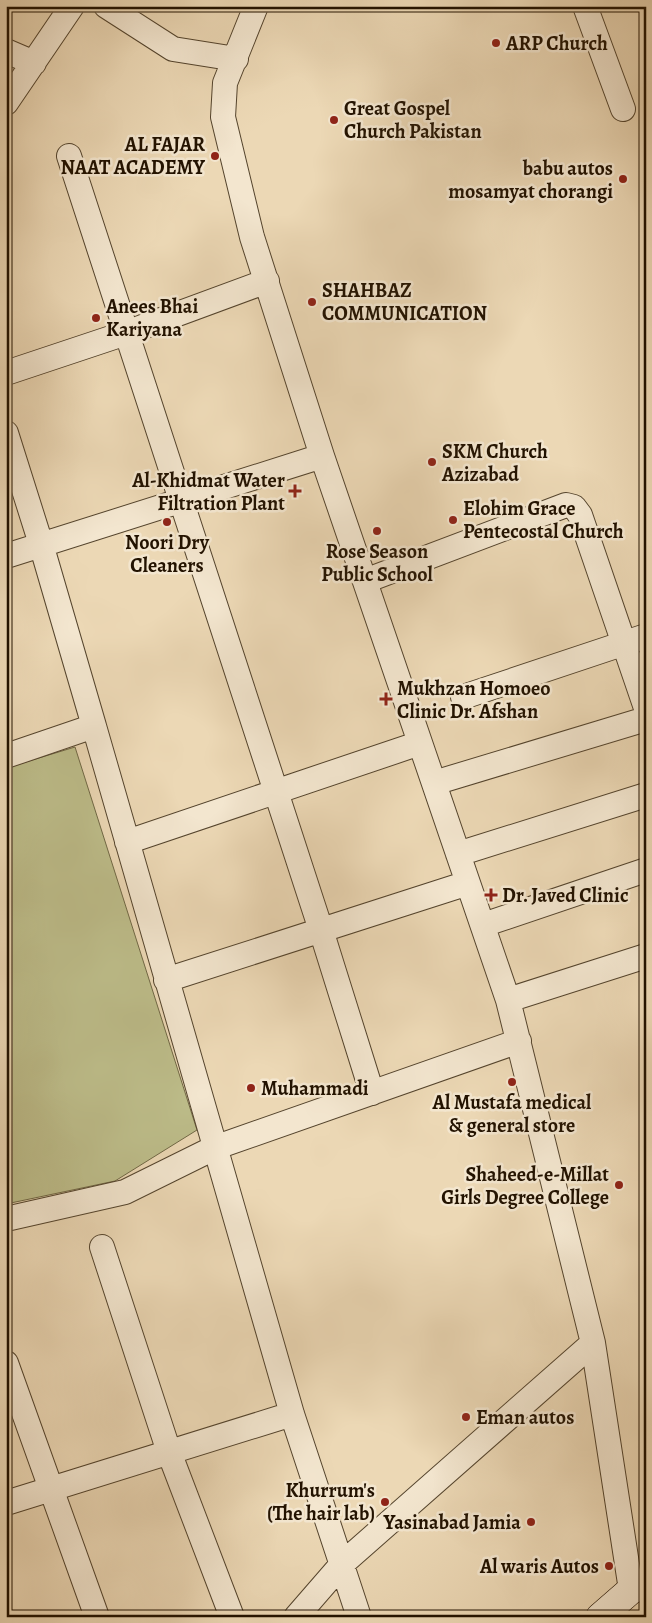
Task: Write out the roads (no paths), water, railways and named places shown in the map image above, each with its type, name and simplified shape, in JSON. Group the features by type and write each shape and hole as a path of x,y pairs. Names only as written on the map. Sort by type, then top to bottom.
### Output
{"main road":[{"path":"600,1617 638,1587"}],"street":[{"path":"6,103 72,6"},
{"path":"106,6 173,49 236,59"},
{"path":"256,6 225,83 223,117 252,237 322,456 508,1000 593,1343 638,1587"},
{"path":"585,6 623,109"},
{"path":"6,51 34,63"},
{"path":"69,156 321,930 372,1093"},
{"path":"6,373 126,333 267,281"},
{"path":"6,433 42,544 214,1148 292,1414 359,1617"},
{"path":"6,556 322,456"},
{"path":"365,582 566,505 574,507 580,515 646,708"},
{"path":"463,697 646,636"},
{"path":"434,783 646,718"},
{"path":"6,756 94,726"},
{"path":"127,842 420,743"},
{"path":"458,854 646,795"},
{"path":"483,925 646,870"},
{"path":"166,980 468,884"},
{"path":"508,1000 646,956"},
{"path":"6,1219 125,1192 214,1148 519,1041"},
{"path":"102,1247 170,1452 232,1617"},
{"path":"296,1617 342,1564 593,1343"},
{"path":"6,1363 97,1617"},
{"path":"6,1503 292,1414"}],"place":[{"name":"ARP Church","path":"496,43"},
{"name":"Great Gospel Church Pakistan","path":"334,120"},
{"name":"AL FAJAR NAAT ACADEMY","path":"215,156"},
{"name":"babu autos mosamyat chorangi","path":"623,179"},
{"name":"SHAHBAZ COMMUNICATION","path":"312,302"},
{"name":"Anees Bhai Kariyana","path":"96,318"},
{"name":"SKM Church Azizabad","path":"432,462"},
{"name":"Al-Khidmat Water Filtration Plant","path":"295,491"},
{"name":"Elohim Grace Pentecostal Church","path":"453,520"},
{"name":"Noori Dry Cleaners","path":"167,522"},
{"name":"Rose Season Public School","path":"377,531"},
{"name":"Mukhzan Homoeo Clinic Dr. Afshan","path":"386,699"},
{"name":"Dr. Javed Clinic","path":"491,895"},
{"name":"Al Mustafa medical & general store","path":"512,1082"},
{"name":"Muhammadi","path":"251,1088"},
{"name":"Shaheed-e-Millat Girls Degree College","path":"619,1185"},
{"name":"Eman autos","path":"466,1417"},
{"name":"Khurrum's (The hair lab)","path":"385,1502"},
{"name":"Yasinabad Jamia","path":"531,1522"},
{"name":"Al waris Autos","path":"609,1566"}]}
